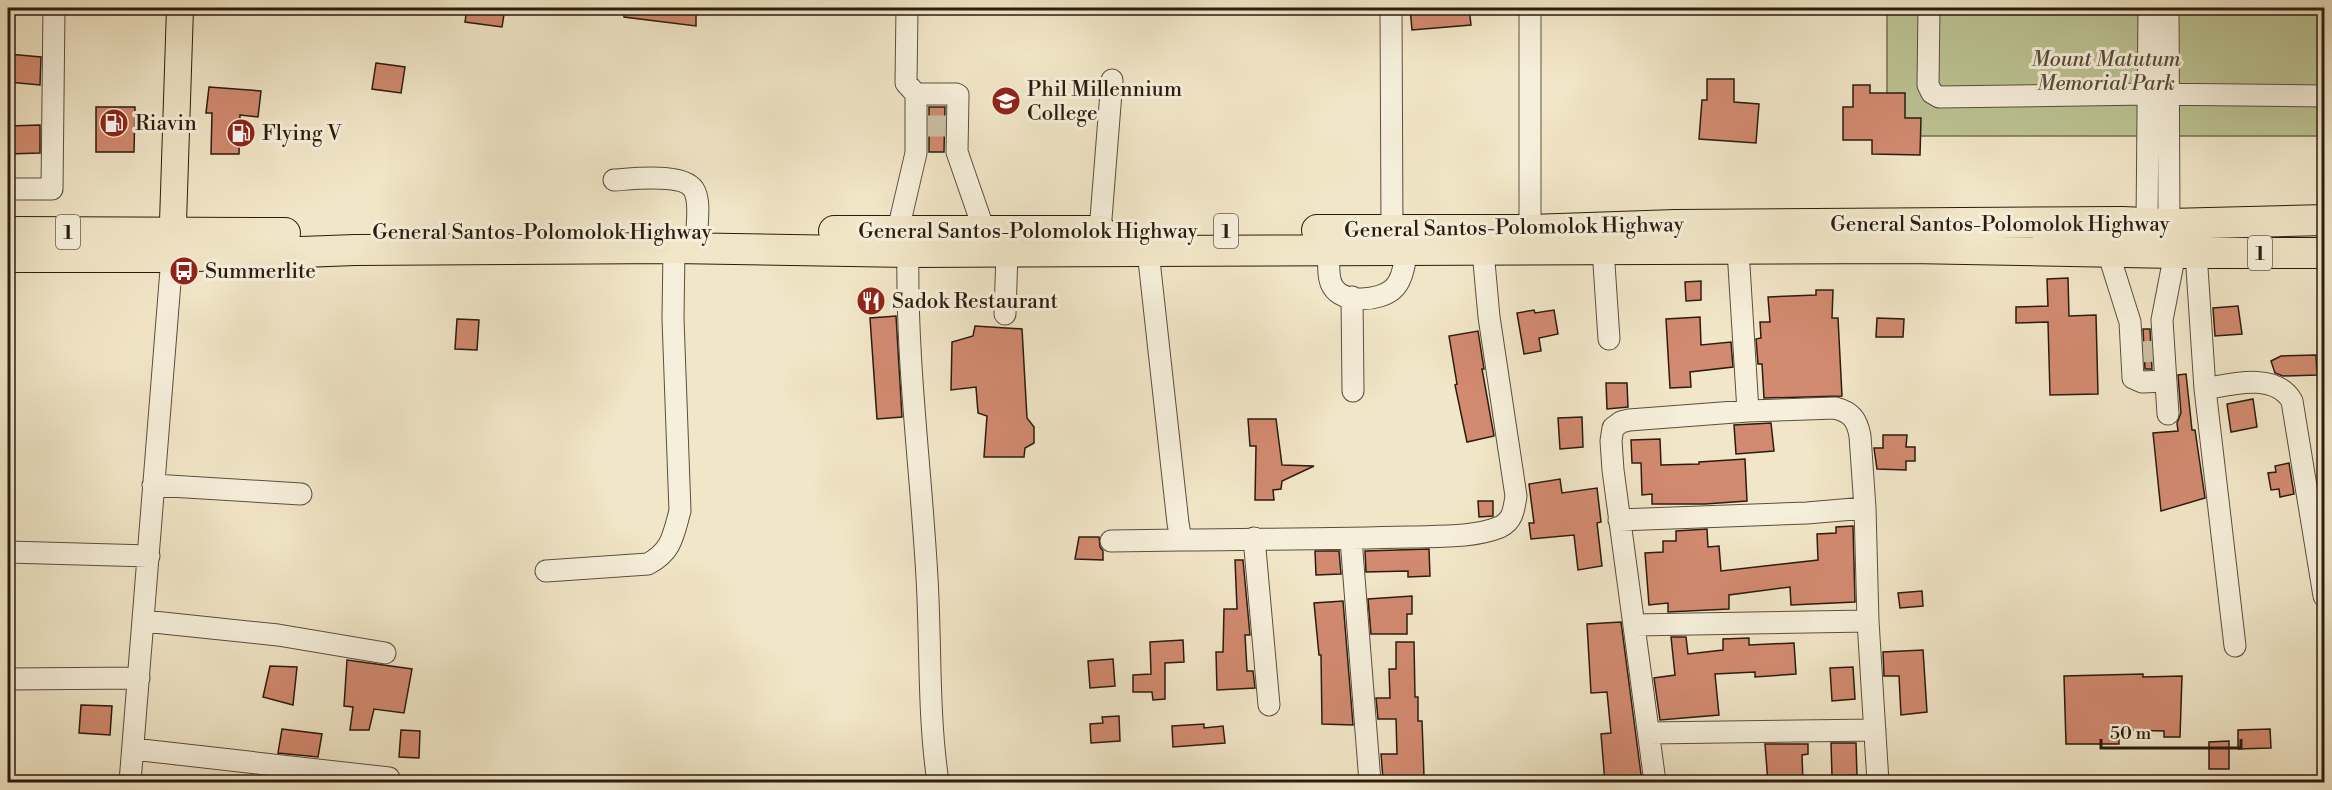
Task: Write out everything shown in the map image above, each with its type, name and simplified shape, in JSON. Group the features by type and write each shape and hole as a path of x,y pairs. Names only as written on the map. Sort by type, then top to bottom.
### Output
{"highway":[{"name":"General Santos-Polomolok Highway","path":"903,241 984,230 1400,240 1530,230 1675,225 2325,220"},
{"name":"1","path":"8,232 125,244 355,250 686,240 903,241 1007,252 1329,251 1400,240 1483,251 1910,248 2325,253"},
{"name":"1","path":"8,257 125,244"}],"main road":[{"path":"172,245 180,8"}],"street":[{"path":"8,189 52,189 54,8"},
{"path":"907,8 905,78 908,87 916,94 956,94 959,98 953,126 957,152 984,230"},
{"path":"1329,251 1330,279 1333,287 1338,292 1352,297 1378,297 1393,289 1403,272 1391,8"},
{"path":"1530,8 1530,230"},
{"path":"1929,8 1928,85 1935,96 1946,98 2158,94 2325,96"},
{"path":"2148,8 2158,94 2158,223"},
{"path":"2158,94 2168,8"},
{"path":"1100,231 1112,80"},
{"path":"916,94 920,126 903,241 927,579 931,718 938,783"},
{"path":"546,571 648,564 662,556 672,539 680,511 673,319 686,240 697,201 695,191 690,184 674,179 614,180"},
{"path":"130,783 172,245"},
{"path":"1604,249 1609,339"},
{"path":"1738,250 1748,411"},
{"path":"1148,251 1180,540"},
{"path":"1111,541 1254,538 1351,539 1463,535 1499,527 1511,517 1516,496 1489,317 1483,251"},
{"path":"1005,314 1007,252"},
{"path":"2108,252 2130,322 2135,380 2166,381"},
{"path":"2168,414 2162,350 2162,320 2186,253"},
{"path":"2186,253 2205,389 2235,646"},
{"path":"1352,297 1353,391"},
{"path":"2130,322 2162,320"},
{"path":"2205,389 2241,382 2262,383 2282,390 2292,401 2325,596"},
{"path":"1655,783 1619,520 1611,433 1615,425 1629,420 1748,411 1835,408 1853,416 1860,436 1878,783"},
{"path":"153,485 301,494"},
{"path":"1619,520 1865,508"},
{"path":"1254,538 1269,705"},
{"path":"1351,539 1370,782"},
{"path":"8,552 149,556"},
{"path":"144,621 278,635 386,653"},
{"path":"1634,625 1868,621"},
{"path":"8,679 139,678"},
{"path":"1649,733 1875,730"},
{"path":"133,749 389,778"}],"green space":[{"name":"Mount Matutum Memorial Park","path":"1887,8 2324,8 2324,136 1887,136"}],"building":[{"path":"467,8 505,8 502,27 465,22"},
{"path":"624,8 696,8 696,26 624,17"},
{"path":"1410,8 1469,8 1471,25 1412,30"},
{"path":"8,54 41,57 40,85 8,82"},
{"path":"376,63 405,67 401,93 372,89"},
{"path":"1707,79 1734,79 1734,102 1759,104 1756,143 1699,139 1702,100 1707,100"},
{"path":"1853,85 1870,85 1870,93 1905,93 1905,118 1921,118 1920,155 1872,154 1872,140 1843,140 1843,107 1853,107"},
{"path":"209,87 261,91 258,117 240,115 239,154 211,154 212,113 206,113"},
{"path":"96,107 135,107 134,152 96,152"},
{"path":"929,107 945,107 944,152 929,152"},
{"path":"40,125 40,153 8,154 8,126"},
{"path":"2068,278 2069,316 2096,315 2098,394 2050,395 2048,322 2016,323 2016,307 2048,306 2047,279"},
{"path":"1701,281 1701,300 1686,301 1685,282"},
{"path":"1816,290 1833,290 1832,318 1838,318 1842,396 1764,398 1762,364 1758,364 1756,339 1761,338 1760,322 1770,322 1768,297 1816,295"},
{"path":"2238,306 2242,334 2215,336 2213,308"},
{"path":"1534,310 1535,313 1554,310 1558,334 1539,338 1541,351 1524,354 1517,313"},
{"path":"896,316 902,417 877,419 870,318"},
{"path":"1700,317 1701,345 1731,342 1733,367 1690,372 1691,387 1670,388 1666,319"},
{"path":"1877,318 1904,319 1903,337 1876,337"},
{"path":"457,319 479,320 477,350 455,349"},
{"path":"975,326 1022,329 1027,418 1034,427 1034,443 1025,448 1024,457 984,457 987,416 978,413 976,387 951,390 952,342 973,336"},
{"path":"2143,329 2150,329 2152,369 2145,369"},
{"path":"1478,331 1494,436 1467,442 1455,385 1457,384 1449,336"},
{"path":"2316,355 2317,375 2283,376 2275,373 2271,361 2281,356"},
{"path":"2186,374 2192,430 2195,430 2205,498 2161,511 2153,433 2178,431 2177,423 2181,413 2178,375"},
{"path":"1606,383 1627,383 1628,407 1607,409"},
{"path":"2253,399 2257,427 2231,432 2227,404"},
{"path":"1582,417 1583,447 1560,449 1558,418"},
{"path":"1248,419 1276,419 1282,465 1314,466 1282,481 1281,489 1273,490 1274,500 1255,500 1256,446 1250,446"},
{"path":"1771,423 1774,451 1736,454 1734,425"},
{"path":"1883,435 1907,435 1906,447 1915,447 1915,461 1906,461 1906,470 1877,469 1874,448 1883,448"},
{"path":"1660,439 1661,465 1745,459 1747,501 1652,504 1652,494 1642,495 1641,463 1632,463 1631,440"},
{"path":"2289,463 2294,494 2280,497 2279,489 2271,490 2268,473 2276,472 2275,466"},
{"path":"1560,479 1562,493 1597,488 1601,522 1597,523 1602,566 1578,570 1574,535 1531,539 1529,523 1534,523 1529,484"},
{"path":"1478,501 1493,501 1493,516 1479,517"},
{"path":"1853,526 1855,602 1791,605 1790,587 1729,595 1729,609 1668,612 1668,603 1649,605 1645,553 1663,552 1663,541 1676,541 1676,531 1707,529 1708,547 1719,546 1721,571 1818,560 1817,534 1836,533 1836,527"},
{"path":"1079,537 1099,537 1103,560 1075,559"},
{"path":"1429,549 1430,576 1408,577 1408,571 1366,572 1365,551"},
{"path":"1315,551 1339,551 1341,574 1316,575"},
{"path":"1235,560 1243,560 1250,635 1245,635 1247,671 1253,671 1255,688 1217,690 1216,652 1223,652 1224,609 1237,609"},
{"path":"1922,591 1923,606 1900,608 1898,593"},
{"path":"1412,596 1412,614 1407,614 1407,634 1371,634 1368,599"},
{"path":"1343,601 1353,725 1322,724 1321,655 1319,655 1314,603"},
{"path":"1621,622 1642,782 1605,783 1601,734 1611,733 1607,692 1591,693 1587,624"},
{"path":"1671,637 1686,637 1688,654 1723,650 1723,639 1749,638 1749,645 1794,643 1796,674 1755,677 1755,672 1715,674 1719,715 1660,720 1654,678 1675,675"},
{"path":"1183,640 1184,662 1165,663 1165,699 1153,700 1152,692 1133,692 1133,675 1151,674 1150,642"},
{"path":"1396,642 1414,642 1415,697 1418,697 1418,721 1422,721 1424,776 1383,779 1381,754 1397,754 1396,719 1378,719 1376,698 1390,698 1389,669 1396,669"},
{"path":"1923,650 1927,712 1901,715 1899,676 1884,676 1883,652"},
{"path":"1113,659 1115,686 1090,688 1088,661"},
{"path":"347,660 412,669 404,713 374,709 369,730 350,730 353,707 344,706"},
{"path":"270,666 297,667 293,705 263,697"},
{"path":"1853,667 1855,699 1832,701 1830,668"},
{"path":"2143,674 2143,677 2182,676 2180,737 2164,737 2164,731 2126,730 2125,733 2119,733 2119,744 2066,744 2064,676"},
{"path":"81,705 112,706 110,735 79,733"},
{"path":"1119,716 1120,741 1091,743 1090,724 1103,723 1102,717"},
{"path":"1204,724 1204,728 1223,726 1225,743 1173,747 1172,726"},
{"path":"282,729 322,734 318,757 278,753"},
{"path":"2270,729 2271,748 2238,749 2238,730"},
{"path":"401,730 420,731 419,758 399,757"},
{"path":"2229,741 2229,769 2209,769 2209,742"},
{"path":"1831,743 1856,743 1857,775 1832,776"},
{"path":"1765,744 1808,744 1808,754 1802,755 1803,783 1768,783"}],"tunnel":[{"path":"925,126 950,126"},
{"path":"2136,352 2160,351"}],"place":[{"name":"Phil Millennium College","path":"1006,101"},
{"name":"Riavin","path":"114,123"},
{"name":"Flying V","path":"241,133"},
{"name":"Summerlite","path":"184,271"},
{"name":"Sadok Restaurant","path":"871,301"}]}
